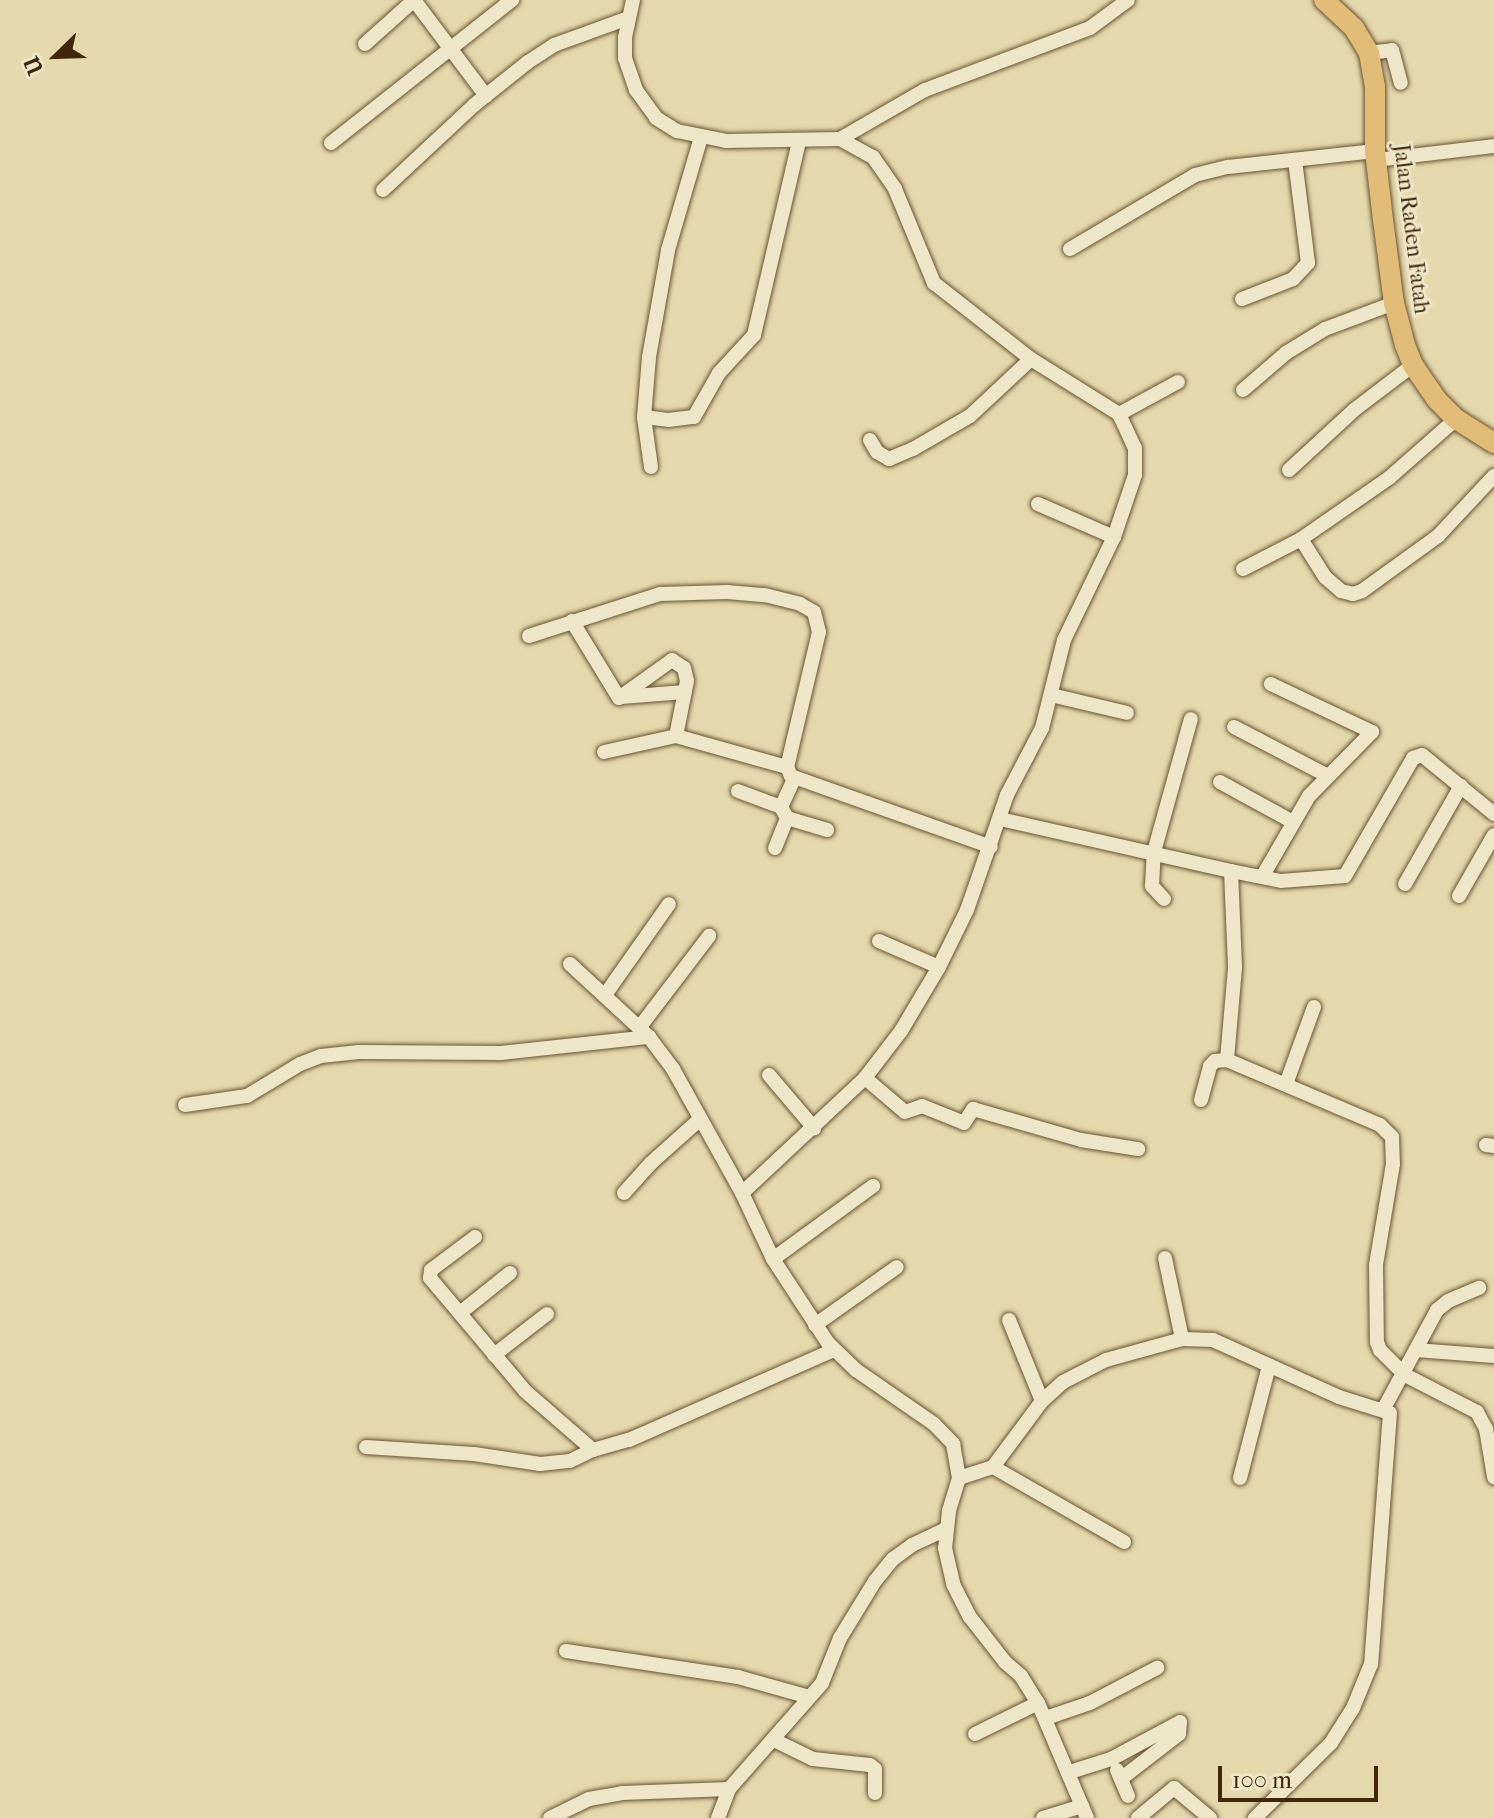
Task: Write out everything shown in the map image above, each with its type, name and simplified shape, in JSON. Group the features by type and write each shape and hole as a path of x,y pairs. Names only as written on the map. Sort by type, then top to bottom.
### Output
{"highway":[{"name":"Jalan Raden Fatah","path":"1324,0 1354,28 1369,53 1375,86 1375,155 1394,303 1413,365 1437,400 1456,419 1494,443"}],"street":[{"path":"365,44 414,0 486,96"},
{"path":"331,143 512,0"},
{"path":"633,0 628,18 625,58 636,90 656,118 677,131 726,141 840,139 925,90 1090,28 1128,0"},
{"path":"383,190 486,96 554,45 628,18"},
{"path":"1369,53 1392,50 1401,83"},
{"path":"651,467 644,417 649,357 668,250 701,137"},
{"path":"742,1193 865,1078 901,1031 939,967 967,910 1007,795 1037,741 1064,640 1114,537 1135,466 1132,437 1119,414 1031,359 934,283 885,173 873,157 840,139"},
{"path":"644,417 668,420 694,417 719,373 754,335 799,141"},
{"path":"1070,249 1188,177 1228,167 1494,146"},
{"path":"1242,299 1293,279 1308,263 1295,160"},
{"path":"1243,390 1286,353 1325,329 1394,303"},
{"path":"870,440 877,452 889,459 913,449 970,416 1031,359"},
{"path":"1289,470 1354,410 1413,365"},
{"path":"1119,414 1178,382"},
{"path":"1243,569 1301,539 1389,478 1456,419"},
{"path":"1301,539 1325,577 1341,591 1353,594 1362,591 1438,536 1494,476"},
{"path":"1038,504 1114,537"},
{"path":"529,636 640,598 684,592 765,595 800,604 814,612 819,632 775,848"},
{"path":"572,621 619,698"},
{"path":"619,698 672,660 684,668 685,692 676,736"},
{"path":"1262,877 1309,796 1372,732 1271,684"},
{"path":"619,698 685,692"},
{"path":"1051,695 1127,713"},
{"path":"1164,899 1152,886 1154,852 1191,719"},
{"path":"1234,727 1328,776"},
{"path":"604,752 676,736 790,773 991,847"},
{"path":"1000,819 1281,881 1345,876 1413,758 1422,755 1494,814"},
{"path":"1220,782 1293,822"},
{"path":"1405,884 1461,786"},
{"path":"738,791 827,830"},
{"path":"1459,896 1494,835"},
{"path":"1227,1060 1235,968 1231,871"},
{"path":"605,995 669,904"},
{"path":"185,1105 247,1096 300,1064 321,1056 359,1052 501,1053 644,1032 709,936"},
{"path":"879,941 939,967"},
{"path":"570,964 644,1032 673,1069 742,1193 773,1259 834,1350 946,1436 956,1453 959,1478 945,1548 953,1584 970,1617 1005,1662 1021,1676 1038,1703 1085,1812 1043,1818"},
{"path":"1286,1084 1314,1007"},
{"path":"1201,1100 1210,1066 1215,1061 1227,1060 1380,1125 1392,1137 1393,1164 1376,1265 1377,1342 1380,1350 1405,1375 1477,1412 1486,1429 1494,1477"},
{"path":"769,1075 814,1128"},
{"path":"865,1078 905,1112 922,1106 964,1123 973,1109 1081,1140 1138,1149"},
{"path":"624,1193 664,1150 700,1119"},
{"path":"773,1259 873,1186"},
{"path":"475,1237 430,1274 430,1278 525,1391 593,1450"},
{"path":"1165,1258 1182,1339"},
{"path":"815,1325 897,1267"},
{"path":"460,1313 510,1273"},
{"path":"1383,1410 1405,1375 1437,1310 1448,1301 1479,1288"},
{"path":"494,1355 547,1314"},
{"path":"1009,1320 1042,1401"},
{"path":"959,1478 993,1467 1042,1401 1063,1382 1106,1360 1182,1339 1213,1340 1339,1397 1390,1413 1381,1496 1371,1664 1353,1708 1331,1743 1255,1818"},
{"path":"366,1447 474,1454 540,1464 570,1461 593,1450 638,1437 834,1350"},
{"path":"1416,1350 1494,1356"},
{"path":"1240,1478 1269,1366"},
{"path":"993,1467 1124,1542"},
{"path":"718,1818 729,1789 822,1683 840,1638 865,1596 893,1559 912,1545 947,1529"},
{"path":"566,1651 738,1677 809,1697"},
{"path":"1046,1718 1090,1703 1157,1668"},
{"path":"975,1734 1038,1703"},
{"path":"1070,1772 1111,1759 1180,1722 1179,1734 1122,1778"},
{"path":"774,1740 813,1759 870,1765 875,1769 875,1793"},
{"path":"1111,1759 1128,1796"},
{"path":"1139,1818 1174,1788 1210,1818"},
{"path":"550,1818 589,1799 622,1793 729,1789"}]}
